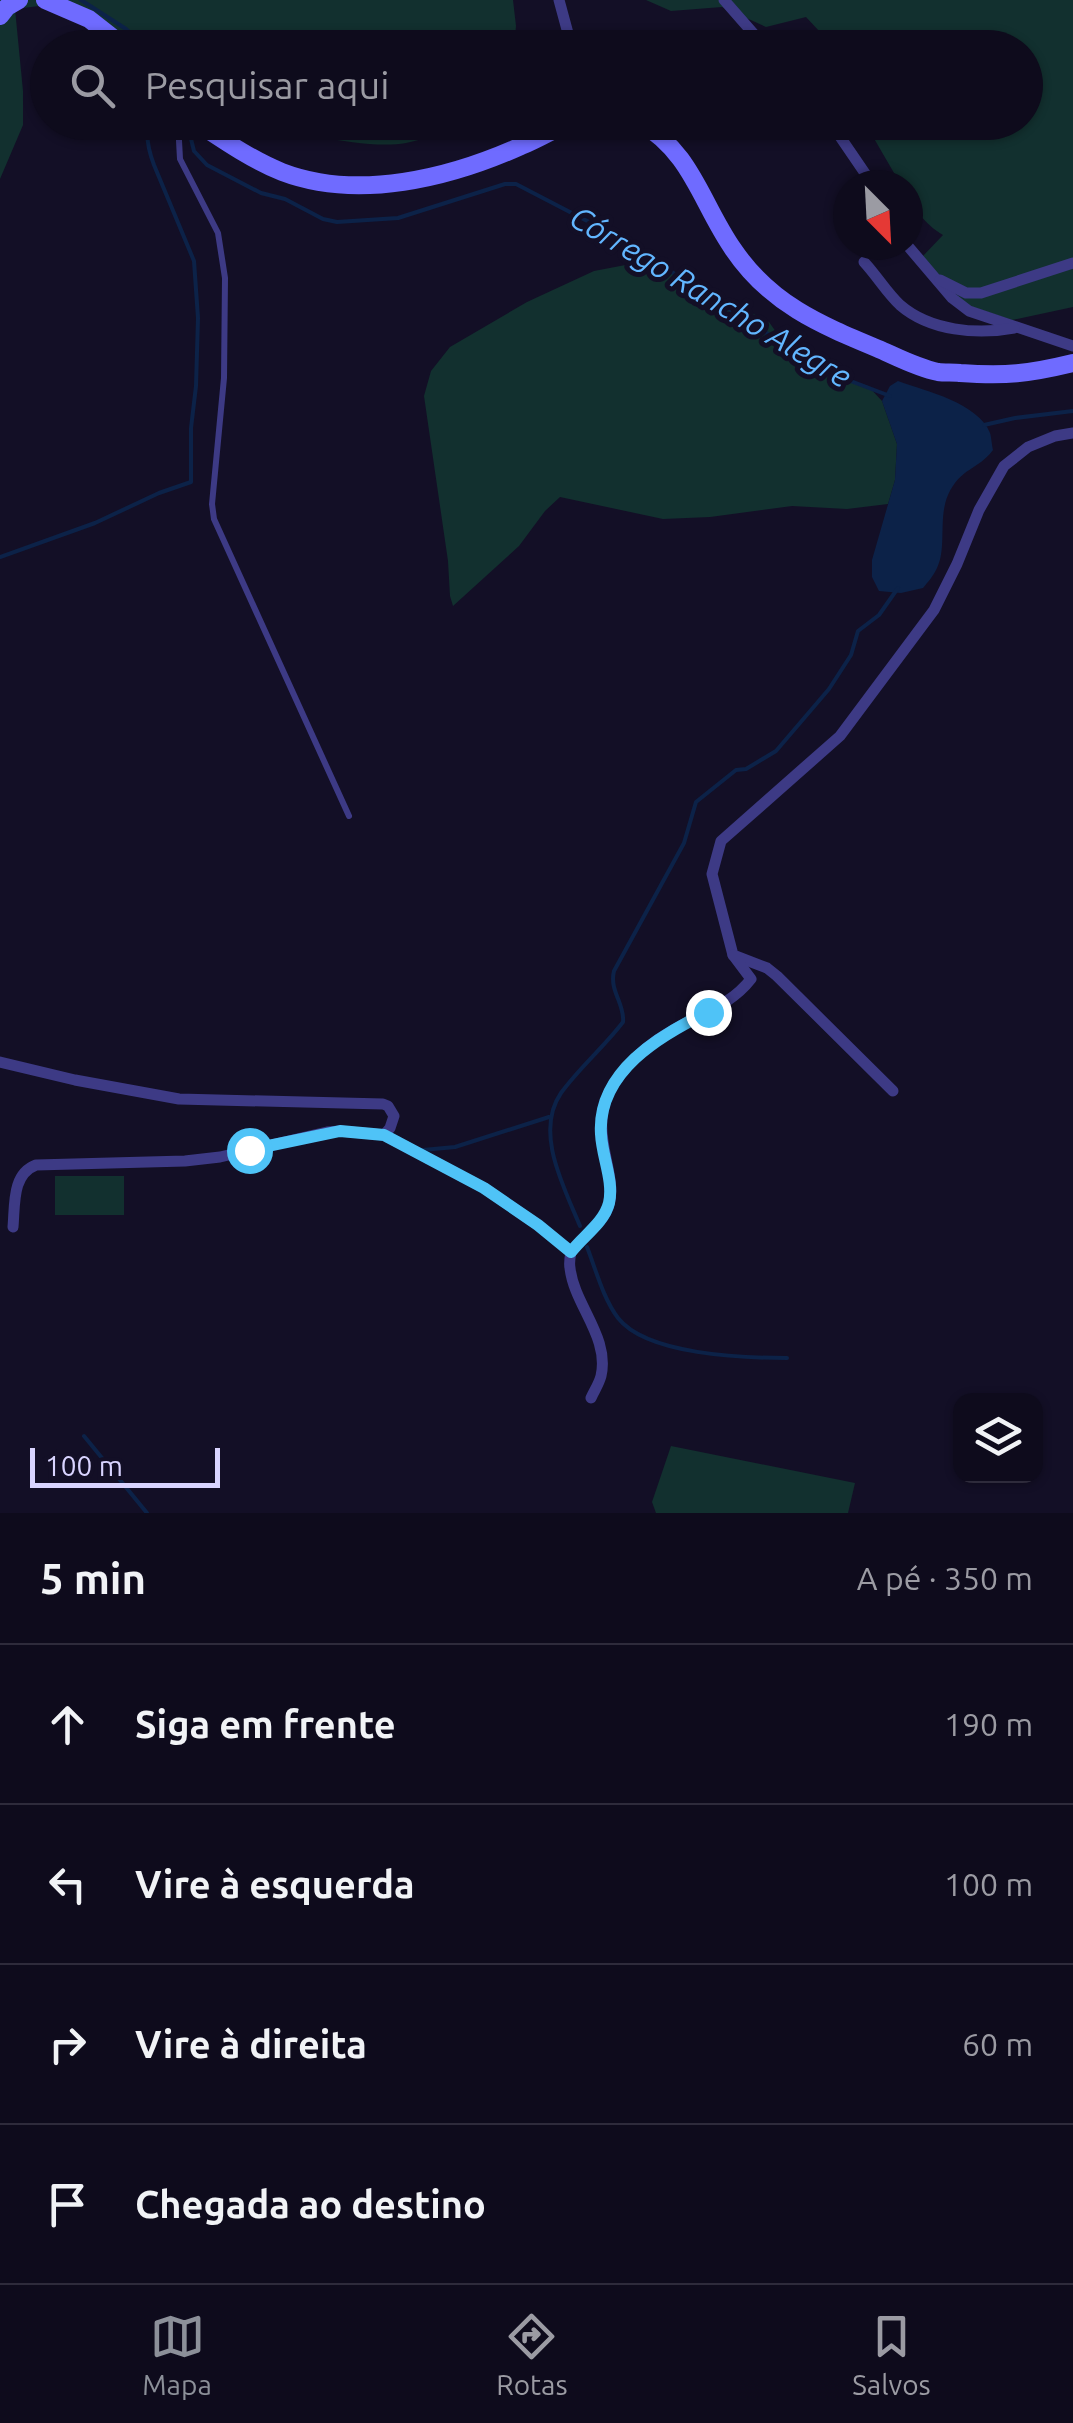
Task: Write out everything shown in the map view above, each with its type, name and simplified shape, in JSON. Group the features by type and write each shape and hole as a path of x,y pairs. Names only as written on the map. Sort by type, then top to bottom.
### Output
{"street":[{"path":"0,16 19,0"},
{"path":"45,0 89,19 103,30"},
{"path":"558,0 567,30"},
{"path":"724,0 750,30"},
{"path":"227,140 281,172 322,184 358,185 436,175 533,140"},
{"path":"663,140 678,154 731,247 751,273 776,297 807,318 937,372 1006,376 1073,363"},
{"path":"842,140 862,170"},
{"path":"920,260 952,298 969,311 1073,346"},
{"path":"864,262 899,304 927,321 975,332 1017,328"},
{"path":"935,277 966,293 981,293 1073,263"},
{"path":"590,1398 600,1380 602,1357 570,1268 571,1252 606,1213 610,1202 601,1135 606,1101 614,1084 639,1054 656,1040 730,1000 751,979 733,955 712,874 721,841 840,736 934,610 1004,466 1028,447 1073,433"},
{"path":"733,955 768,968 893,1091"},
{"path":"0,1062 180,1099 383,1104 394,1116 384,1135"},
{"path":"13,1227 17,1184 24,1170 36,1165 186,1161 340,1131 384,1135 484,1188 571,1252"}],"lane":[{"path":"179,140 180,159 218,233 226,278 214,519 349,816"}],"green space":[{"path":"0,0 513,0 516,30 89,30 55,4 15,9 23,125 0,179"},
{"path":"646,0 1073,0 1073,307 1012,320 958,302 923,256 943,235 923,218 923,170 892,170 875,140 1043,140 1043,30 818,30 806,17 766,27 722,7 671,11"},
{"path":"339,140 417,140 390,145"},
{"path":"636,263 670,270 769,322 781,339 823,370 868,386 882,401 897,444 895,480 888,504 847,509 792,506 663,519 560,497 519,546 453,606 424,396 431,371 450,347 527,302 594,271"},
{"path":"55,1176 124,1176 124,1215 55,1215"},
{"path":"671,1446 855,1483 848,1513 656,1513 652,1502"}],"water":[{"path":"898,381 963,406 984,423 993,450 958,479 948,495 943,513 942,551 934,573 923,588 901,593 879,591 872,577 872,560 895,480 897,444 882,401 890,386"}],"waterway":[{"name":"Córrego Rancho Alegre","path":"81,0 127,30"},
{"path":"0,557 95,523 191,482 198,318 194,261 152,160 148,140"},
{"name":"Córrego Rancho Alegre","path":"191,140 194,151 207,165 261,193 337,222 398,218 505,184 516,184 616,236 827,372 890,396"},
{"path":"984,425 1073,411"},
{"name":"Córrego Rancho Alegre","path":"580,1226 554,1160 550,1125 553,1108 568,1084 623,1022 614,971 684,843 696,802 736,770 746,769 776,751 829,689 851,655 858,631 879,615 898,588"},
{"path":"423,1150 455,1147 549,1117"},
{"name":"Córrego Rancho Alegre","path":"587,1247 608,1302 632,1330 651,1340 697,1352 787,1358"},
{"path":"84,1436 147,1513"}],"route":[{"path":"249,1150 340,1131 384,1135 484,1188 571,1252 606,1213 610,1202 601,1118 614,1084 656,1040 708,1012"}]}
